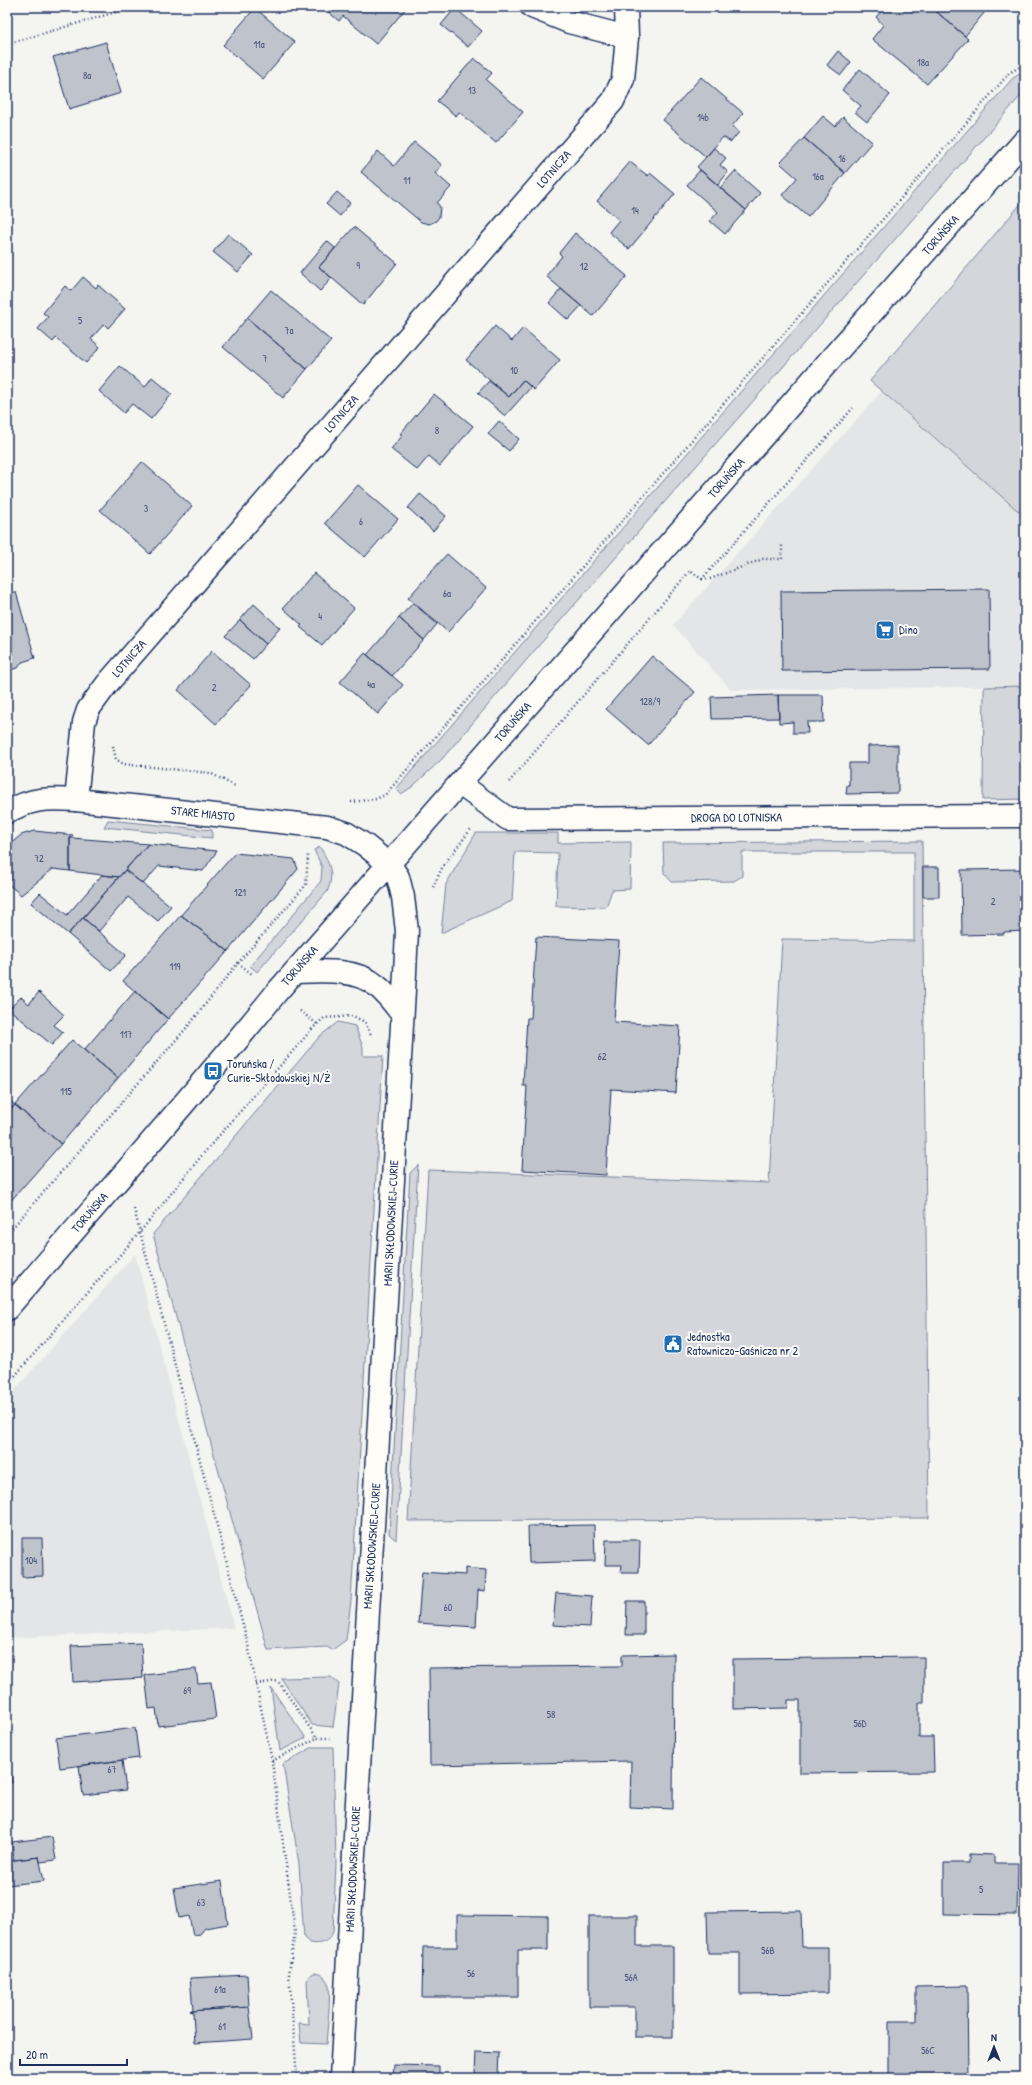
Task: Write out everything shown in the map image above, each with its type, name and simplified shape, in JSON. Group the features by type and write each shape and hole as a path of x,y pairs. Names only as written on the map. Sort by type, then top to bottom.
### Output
{"street":[{"path":"532,7 569,22 627,37"},
{"name":"LOTNICZA","path":"76,800 84,722 88,710 107,684 613,101 623,79 627,37 626,7"},
{"name":"TORUŃSKA","path":"7,1309 123,1172 213,1071 296,972 390,864 823,368 1025,140"},
{"name":"DROGA DO LOTNISKA","path":"460,784 508,819 1025,816"},
{"name":"STARE MIASTO","path":"7,812 31,800 49,798 311,824 346,833 390,864"},
{"name":"MARII SKŁODOWSKIEJ-CURIE","path":"341,2078 406,948 406,917 400,884 390,864"},
{"path":"296,972 336,972 367,979 377,985 402,1014"}],"path":[{"path":"7,44 132,7"},
{"path":"346,802 376,799 385,795 1009,73 1025,64"},
{"path":"702,579 853,408"},
{"path":"690,571 702,579 710,579 763,559 782,559 782,544"},
{"path":"82,742 113,746 116,759 123,764 210,773 242,789"},
{"path":"7,1234 189,1025 238,963 306,885 311,824"},
{"path":"123,1172 248,1640 272,1761 296,1932 289,1974 297,2078"},
{"path":"7,1385 140,1232"},
{"path":"272,1761 318,1738"}],"shaded area":[{"path":"1025,70 1025,91 541,643 442,759 412,787 401,794 396,789 1012,79"},
{"path":"1025,199 1025,517 870,381"},
{"path":"881,392 1025,517 1025,686 731,690 673,625"},
{"path":"1025,686 1025,799 983,800 984,687"},
{"path":"108,820 212,830 212,838 104,827"},
{"path":"476,833 558,833 558,843 631,842 630,889 612,890 606,907 556,906 558,853 515,852 512,901 441,933 446,884"},
{"path":"922,841 929,1518 408,1521 428,1170 769,1183 782,939 914,941 914,852 742,852 742,876 734,881 672,882 664,873 663,843"},
{"path":"320,847 326,858 331,874 331,880 327,892 257,972 250,966 321,881 322,867 314,850"},
{"path":"338,1022 355,1026 363,1047 363,1056 383,1056 351,1601 346,1640 332,1650 327,1647 268,1650 153,1234 320,1036"},
{"path":"418,1165 396,1540 389,1534 410,1173"},
{"path":"135,1254 234,1628 7,1638 7,1399"},
{"path":"331,1677 339,1684 333,1727 312,1725 281,1678"},
{"path":"271,1688 306,1738 280,1751"},
{"path":"313,1747 333,1747 336,1863 333,1932 327,1940 317,1944 310,1943 304,1938 299,1864 283,1764"},
{"path":"314,1973 324,1977 329,1987 326,2044 301,2043 299,2023 309,2024 307,1981 309,1976"}],"building":[{"path":"329,7 407,7 376,44 343,16 339,21 326,10"},
{"path":"885,7 931,7 968,39 927,84 872,39 883,25 876,17"},
{"path":"931,7 989,7 965,36"},
{"path":"255,8 295,42 263,79 223,45"},
{"path":"455,8 482,31 468,47 441,25"},
{"path":"106,42 121,93 69,109 53,57"},
{"path":"838,51 851,62 841,75 827,65"},
{"path":"474,58 492,73 486,80 523,112 496,143 459,112 456,116 437,101"},
{"path":"860,69 890,95 867,122 855,112 861,106 842,90"},
{"path":"701,77 743,113 732,126 739,132 731,142 723,137 706,157 663,120"},
{"path":"823,116 835,126 843,117 872,142 845,173 804,138"},
{"path":"804,138 845,173 808,217 782,195 797,178 780,163"},
{"path":"414,142 442,165 435,173 451,187 437,203 440,207 439,217 436,221 429,224 421,222 361,172 378,151 394,166"},
{"path":"714,148 726,158 720,165 728,172 718,185 697,167"},
{"path":"630,162 648,176 650,173 675,194 629,249 609,232 619,220 597,201"},
{"path":"700,170 746,210 725,234 710,221 718,212 687,185"},
{"path":"735,171 760,193 746,210 720,188"},
{"path":"337,192 350,203 340,216 326,204"},
{"path":"354,227 397,263 363,305 319,267"},
{"path":"575,233 627,276 593,316 546,276 562,256 559,253"},
{"path":"228,234 253,255 238,272 213,252"},
{"path":"327,241 335,248 319,267 332,278 320,291 300,273"},
{"path":"83,277 96,288 98,285 125,309 108,328 104,324 91,339 100,347 86,363 56,338 53,342 38,329 48,317 43,313 65,286 71,291"},
{"path":"561,289 581,306 568,320 549,303"},
{"path":"271,290 331,341 307,369 247,318"},
{"path":"247,318 307,369 283,398 223,347"},
{"path":"495,326 512,341 523,328 560,360 534,390 523,380 509,397 466,360"},
{"path":"120,366 145,387 152,377 172,394 151,419 132,404 124,413 99,391"},
{"path":"523,380 531,387 505,416 478,393 489,381 509,397"},
{"path":"434,394 473,426 440,466 429,456 417,470 391,449 403,435 400,434"},
{"path":"499,421 519,439 509,451 488,434"},
{"path":"142,462 192,506 150,554 100,510"},
{"path":"358,485 398,519 365,557 325,523"},
{"path":"420,494 446,516 433,531 408,508"},
{"path":"447,554 486,588 448,632 408,598"},
{"path":"314,573 354,608 322,645 300,627 302,625 283,608"},
{"name":"Dino","path":"989,589 990,669 782,671 781,591"},
{"path":"16,592 35,658 22,662 18,668 9,670 7,669 7,594"},
{"path":"413,603 437,624 424,640 399,618"},
{"path":"254,604 280,628 266,644 240,620"},
{"path":"399,618 424,640 392,676 367,655"},
{"path":"240,620 266,644 253,659 225,636"},
{"path":"212,651 251,685 216,724 178,690"},
{"path":"365,653 403,685 378,714 340,682"},
{"path":"652,656 695,692 648,745 606,709"},
{"path":"778,695 823,695 824,722 807,722 808,733 793,733 793,722 779,723"},
{"path":"778,695 779,718 712,719 711,697"},
{"path":"898,745 898,793 846,794 847,785 849,785 849,763 868,763 868,746"},
{"path":"34,831 73,835 70,838 70,871 53,869 21,895 7,883 7,847 21,835"},
{"path":"70,838 148,844 119,877 70,871"},
{"path":"148,844 217,851 203,871 159,866 143,884 125,870"},
{"path":"235,853 294,859 298,869 228,951 181,915"},
{"path":"923,867 939,867 939,897 923,897"},
{"path":"1025,869 1025,931 1004,932 1004,934 962,935 961,870"},
{"path":"125,870 171,906 158,921 128,897 99,931 83,918"},
{"path":"102,875 119,877 68,934 31,903 40,893 67,915"},
{"path":"181,915 228,951 168,1019 123,981"},
{"path":"83,918 126,955 111,971 68,934"},
{"path":"536,937 619,941 614,1022 680,1026 676,1093 611,1089 606,1175 522,1170 527,1086 523,1086 527,1018 531,1018"},
{"path":"135,991 168,1019 118,1078 84,1050"},
{"path":"39,992 64,1015 54,1025 63,1032 52,1045 9,1009 21,997 29,1004"},
{"path":"72,1040 118,1078 61,1144 15,1105"},
{"path":"7,1098 15,1105 7,1114"},
{"path":"15,1105 61,1144 7,1205 7,1114"},
{"path":"594,1525 595,1561 529,1563 528,1526"},
{"path":"22,1538 42,1538 43,1576 22,1577"},
{"path":"606,1540 640,1540 639,1573 621,1573 622,1565 605,1565"},
{"path":"465,1568 486,1570 485,1591 478,1590 476,1627 418,1623 422,1572 465,1575"},
{"path":"556,1593 592,1596 590,1627 553,1625"},
{"path":"627,1601 644,1601 644,1635 626,1635"},
{"path":"141,1643 143,1678 73,1682 71,1646"},
{"path":"674,1654 673,1809 630,1807 631,1761 430,1765 429,1668 622,1666 622,1655"},
{"path":"924,1657 924,1703 919,1703 919,1737 933,1737 934,1772 800,1773 800,1700 788,1700 788,1708 733,1709 733,1659"},
{"path":"196,1669 198,1683 211,1682 216,1719 158,1726 156,1708 149,1709 145,1675"},
{"path":"135,1728 139,1758 60,1768 56,1738"},
{"path":"7,1747 12,1783 7,1784"},
{"path":"122,1760 126,1790 83,1795 79,1766"},
{"path":"52,1837 56,1860 40,1862 39,1857 14,1860 12,1842"},
{"path":"969,1854 994,1855 994,1863 1018,1863 1017,1915 944,1914 944,1863 969,1863"},
{"path":"39,1857 44,1881 7,1885 7,1861"},
{"path":"222,1881 228,1924 205,1928 200,1934 193,1935 189,1916 179,1918 174,1888"},
{"path":"801,1911 802,1947 828,1947 828,1993 740,1994 740,1953 708,1953 707,1912"},
{"path":"457,1915 548,1916 548,1950 518,1950 518,1997 422,1997 423,1947 457,1947"},
{"path":"589,1916 637,1916 637,1946 673,1946 673,2037 635,2037 635,2007 589,2007"},
{"path":"247,1975 249,2007 190,2011 193,2009 190,1978"},
{"path":"967,1986 968,2078 889,2078 889,2021 916,2021 916,1987"},
{"path":"249,2007 253,2039 195,2043 193,2013 190,2011"},
{"path":"476,2052 499,2053 498,2075 475,2074"},
{"path":"394,2065 439,2066 439,2078 393,2078"}],"place":[{"name":"Dino","path":"885,630"},
{"name":"Toruńska / Curie-Skłodowskiej N/Ż","path":"213,1071"},
{"name":"Jednostka Ratowniczo-Gaśnicza nr 2","path":"673,1344"}]}
